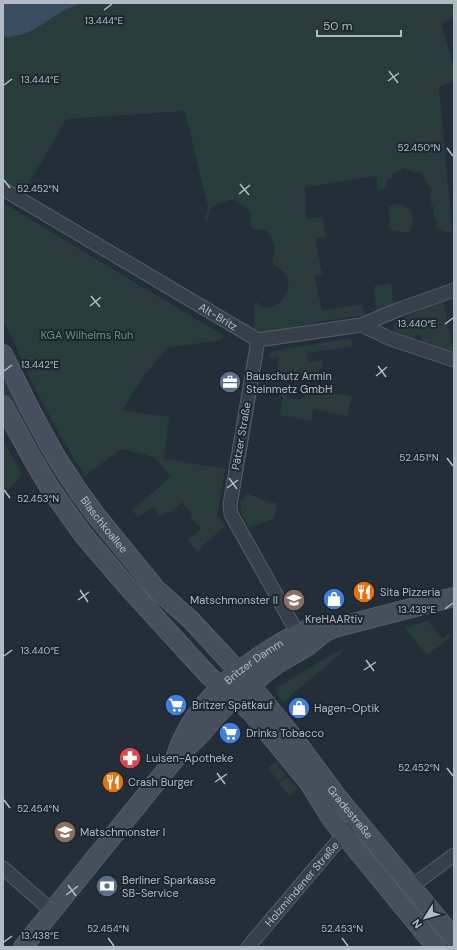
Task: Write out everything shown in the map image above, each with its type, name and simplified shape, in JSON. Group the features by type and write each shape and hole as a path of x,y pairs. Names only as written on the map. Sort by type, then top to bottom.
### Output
{"main road":[{"name":"Blaschkoallee","path":"3,354 40,428 55,455 79,492 153,585 186,614 244,678"},
{"name":"Blaschkoallee","path":"3,405 51,490 84,536 125,584 220,686 234,698"},
{"name":"Britzer Damm","path":"175,759 181,738 208,700 220,686 244,678 288,657 308,646 325,632 334,628 454,597"},
{"name":"Britzer Damm","path":"23,947 175,759 200,735 234,698 244,678 264,653 298,634 311,629 325,632"},
{"name":"Gradestraße","path":"244,678 293,737 336,795 454,938"},
{"name":"Gradestraße","path":"234,698 250,711 309,783 332,820 436,947"}],"street":[{"name":"Alt-Britz","path":"3,189 258,340"},
{"path":"258,340 361,324 454,290"},
{"path":"361,324 391,339 454,360"},
{"name":"Pätzer Straße","path":"258,340 230,505 230,514 298,634"},
{"name":"Holzmindener Straße","path":"248,947 344,834 358,822"},
{"path":"412,886 454,856"},
{"path":"3,868 52,912"}],"green space":[{"path":"3,3 454,3 454,19 441,22 454,68 454,81 439,87 452,231 446,232 436,228 437,220 435,219 433,210 435,208 432,206 430,194 432,188 429,187 421,171 417,173 403,168 392,175 392,178 387,179 386,188 378,190 376,176 305,187 306,219 322,217 326,237 315,239 322,274 314,276 322,311 362,304 365,315 323,321 262,334 254,330 255,303 259,303 259,306 268,307 276,305 283,300 287,293 287,277 282,270 274,266 272,259 275,247 266,229 254,230 250,225 252,214 248,209 233,199 216,204 216,206 210,208 207,223 205,220 208,207 185,111 66,119 23,194 3,183"},
{"name":"KGA Wilhelms Ruh","path":"3,203 224,336 220,340 167,348 143,377 122,410 169,417 164,459 225,469 217,515 225,526 202,546 198,552 187,540 201,529 190,516 192,514 182,502 170,513 168,512 159,516 154,506 138,517 132,510 171,477 154,457 121,449 85,476 62,439 37,392 3,320"},
{"path":"398,204 407,207 412,213 413,224 409,233 390,230 388,208 392,205"},
{"path":"391,283 394,306 377,312 374,288 376,285"},
{"path":"443,300 454,354 421,343 422,337 416,334 414,341 396,335 393,328 396,322 400,319"},
{"path":"351,338 352,346 307,353 308,362 322,360 323,369 319,369 319,372 316,372 316,378 291,373 289,377 276,375 279,357 269,358 270,353 273,351"},
{"path":"10,381 151,593 145,599 81,525 20,428 3,394 3,382"},
{"path":"280,389 288,390 287,397 301,400 301,397 304,397 305,393 315,395 319,392 352,396 347,416 313,409 312,421 280,415 283,397 278,396"},
{"path":"3,440 22,474 3,496"},
{"path":"245,494 269,502 277,503 274,519 249,527 241,513 240,501 244,501"},
{"path":"428,621 442,639 449,634 452,636 427,655 405,628"},
{"path":"343,649 344,651 283,702 277,694 276,688"},
{"path":"275,762 286,775 278,781 268,768"},
{"path":"287,777 297,789 289,796 279,783"}],"water":[{"path":"3,3 83,3 65,10 27,33 3,37"}],"place":[{"name":"Bauschutz Armin Steinmetz GmbH","path":"230,382"},
{"name":"Sita Pizzeria","path":"364,592"},
{"name":"KreHAARtiv","path":"334,599"},
{"name":"Matschmonster II","path":"294,600"},
{"name":"Britzer Spätkauf","path":"176,705"},
{"name":"Hagen-Optik","path":"299,708"},
{"name":"Drinks Tobacco","path":"230,733"},
{"name":"Luisen-Apotheke","path":"130,758"},
{"name":"Crash Burger","path":"113,782"},
{"name":"Matschmonster I","path":"65,832"},
{"name":"Berliner Sparkasse SB-Service","path":"107,886"}]}
